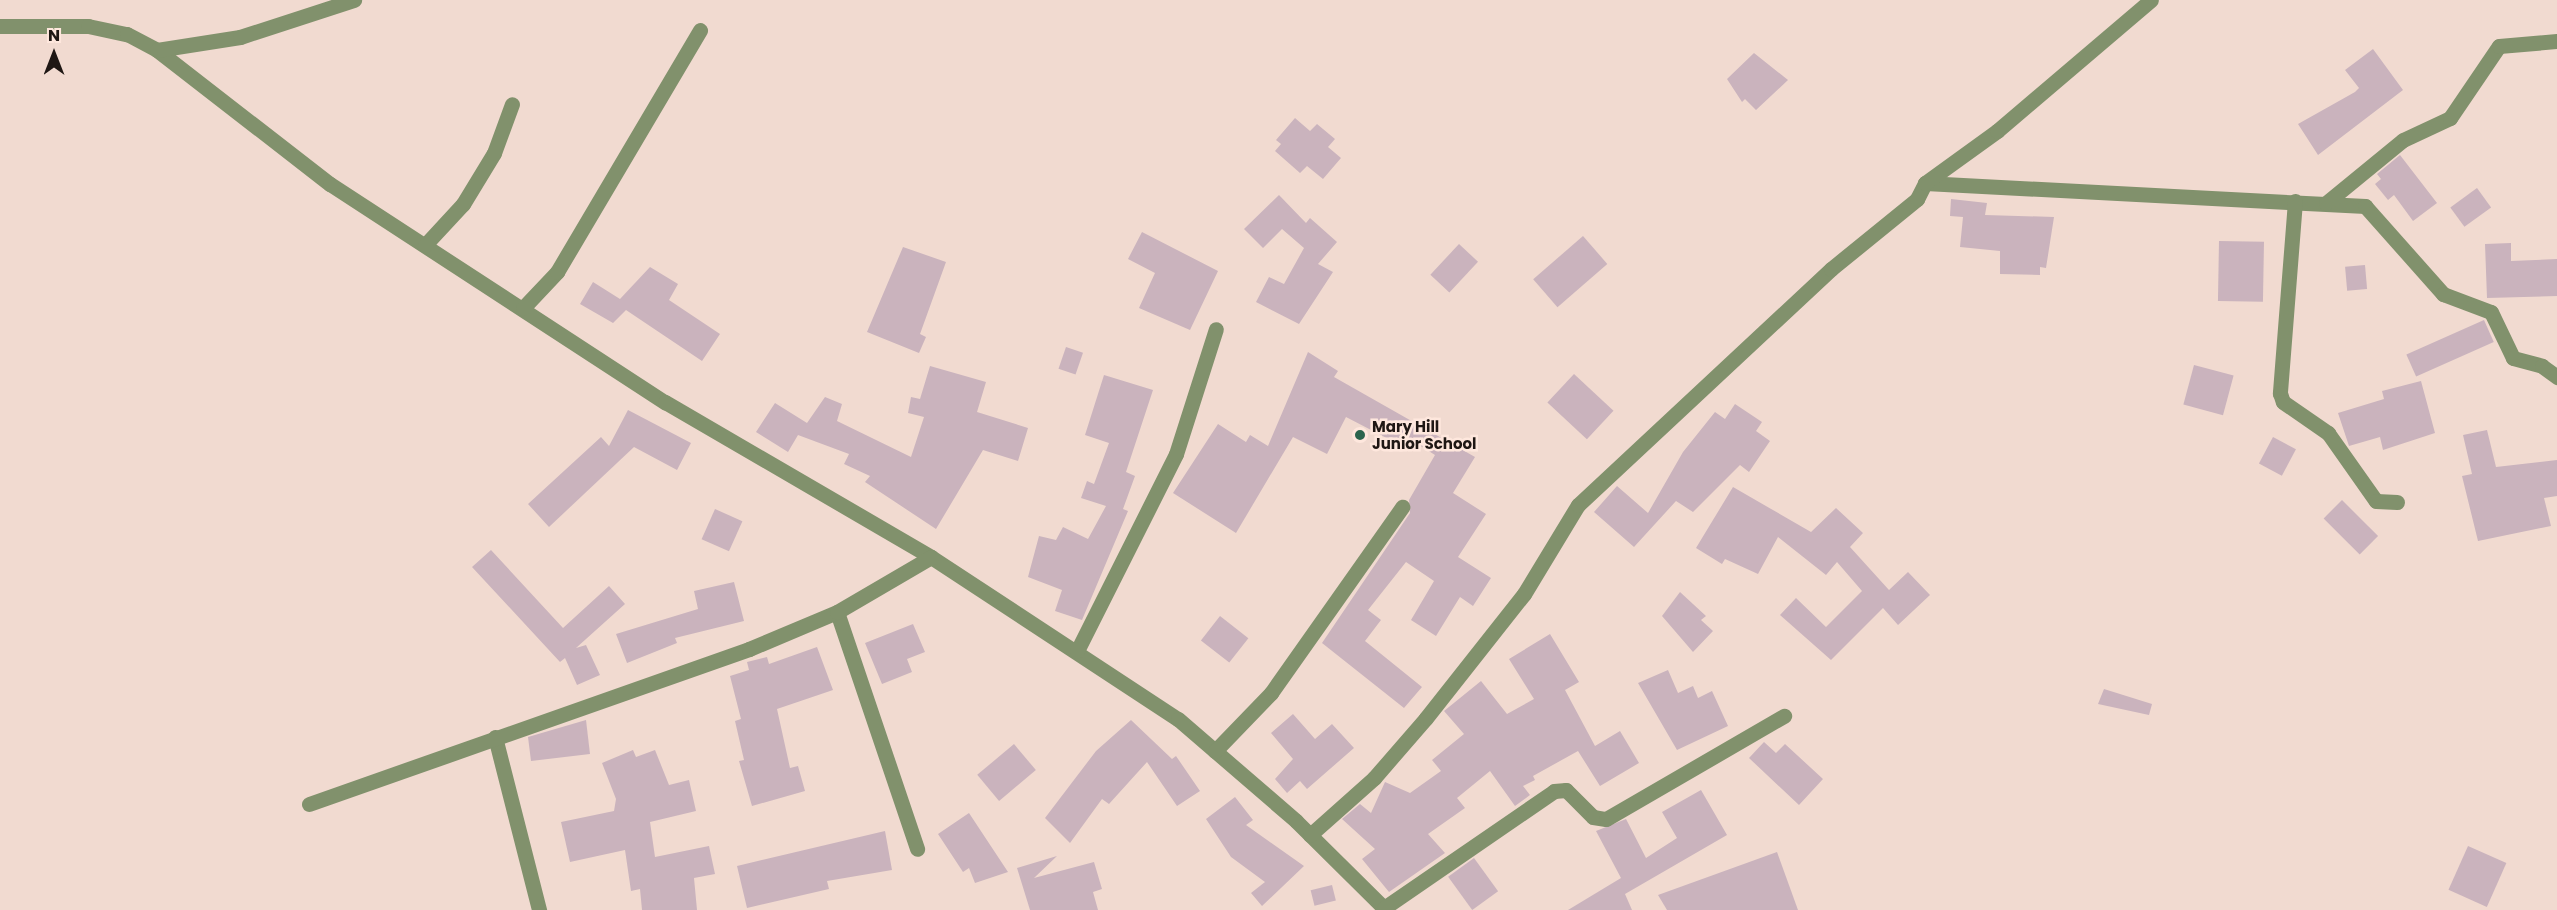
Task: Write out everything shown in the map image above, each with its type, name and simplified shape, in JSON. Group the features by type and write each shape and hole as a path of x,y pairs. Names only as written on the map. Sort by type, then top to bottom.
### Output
{"street":[{"path":"157,50 240,37 354,0"},
{"path":"1310,835 1374,778 1433,710 1524,594 1578,505 1831,269 1917,199 1925,183 1997,131 2151,0"},
{"path":"0,26 88,26 127,34 157,50 330,184 665,402 931,557 1178,719 1310,835 1385,909 1554,791 1566,790 1593,817 1606,819 1784,716"},
{"path":"523,308 557,272 700,30"},
{"path":"2326,203 2403,140 2450,117 2499,46 2557,41"},
{"path":"425,245 463,204 494,153 512,104"},
{"path":"1925,183 2355,204 2375,212 2443,294 2491,312 2508,352 2557,378"},
{"path":"2295,201 2280,393 2283,402 2328,433 2376,501 2397,502"},
{"path":"1077,651 1176,454 1216,329"},
{"path":"1215,751 1271,693 1402,507"},
{"path":"309,804 837,612 931,557"},
{"path":"837,612 917,849"},
{"path":"495,737 539,910"}],"building":[{"path":"2373,49 2403,90 2318,155 2298,124 2359,88 2345,70"},
{"path":"1754,53 1788,80 1756,110 1745,99 1742,102 1727,79"},
{"path":"1295,118 1310,131 1317,124 1335,139 1328,147 1341,158 1323,179 1307,166 1300,173 1275,151 1281,144 1276,140"},
{"path":"2400,155 2437,203 2413,221 2394,195 2388,200 2375,184 2381,179 2377,174"},
{"path":"2477,188 2491,207 2464,227 2450,207"},
{"path":"1279,195 1306,223 1310,218 1337,242 1318,264 1333,272 1299,324 1256,302 1269,277 1284,284 1304,248 1282,229 1263,248 1244,229"},
{"path":"1951,199 1987,203 1985,215 2054,217 2046,268 2040,267 2040,275 2000,274 2000,251 1960,247 1963,217 1950,216"},
{"path":"1142,232 1218,271 1190,330 1139,308 1155,273 1128,259"},
{"path":"1583,236 1607,264 1557,307 1533,279"},
{"path":"2219,241 2264,242 2263,302 2218,301"},
{"path":"2511,243 2511,261 2557,259 2557,296 2487,298 2485,244"},
{"path":"1459,244 1478,262 1449,292 1430,275"},
{"path":"903,247 946,262 920,334 926,337 919,353 867,332"},
{"path":"2365,265 2367,289 2347,291 2345,267"},
{"path":"650,267 678,284 669,300 720,334 702,361 626,310 613,323 580,304 593,282 620,299"},
{"path":"2484,320 2494,342 2416,376 2406,355"},
{"path":"1066,347 1083,353 1076,375 1059,369"},
{"path":"1308,352 1338,371 1334,377 1475,457 1453,493 1486,514 1458,557 1491,578 1473,606 1460,597 1436,636 1411,620 1434,581 1406,562 1368,610 1381,620 1365,641 1422,687 1404,708 1322,643 1410,513 1409,500 1435,455 1405,436 1400,445 1346,417 1327,454 1293,437 1236,533 1173,493 1218,424 1246,442 1250,435 1268,446"},
{"path":"2194,365 2234,376 2223,415 2183,405"},
{"path":"930,366 986,382 977,412 1028,428 1018,461 983,450 936,529 865,482 870,476 844,464 849,454 798,435 788,452 756,432 775,403 807,423 825,397 842,404 837,421 911,457 924,417 908,413 911,397 920,399"},
{"path":"1574,374 1613,411 1587,439 1547,403"},
{"path":"1104,375 1153,390 1126,472 1135,476 1123,509 1128,511 1082,620 1055,611 1062,590 1028,577 1039,536 1056,540 1063,527 1088,539 1106,506 1081,498 1087,481 1094,484 1109,443 1085,435"},
{"path":"2421,381 2435,433 2383,450 2380,437 2349,446 2338,413 2384,399 2382,391"},
{"path":"1735,404 1762,422 1756,431 1770,441 1749,472 1740,465 1693,512 1676,501 1634,547 1594,512 1617,486 1648,513 1683,452 1715,412 1725,419"},
{"path":"628,410 691,443 677,470 634,447 549,527 528,504 601,437 609,446"},
{"path":"2487,430 2496,467 2557,460 2557,496 2544,498 2551,526 2478,541 2462,476 2472,474 2463,435"},
{"path":"2273,437 2296,449 2282,476 2259,463"},
{"path":"1733,487 1811,532 1836,508 1863,533 1850,547 1889,590 1908,572 1930,595 1898,625 1883,608 1831,660 1780,615 1796,598 1826,627 1862,591 1837,562 1826,575 1778,537 1758,574 1725,559 1722,564 1696,548"},
{"path":"2342,500 2378,536 2360,554 2324,518"},
{"path":"715,509 742,521 729,551 702,539"},
{"path":"491,550 563,628 609,586 625,604 576,648 586,645 600,675 577,685 565,658 560,662 472,567"},
{"path":"734,582 744,621 675,638 677,643 627,663 616,634 698,609 694,591"},
{"path":"1680,592 1706,616 1701,620 1713,631 1693,652 1662,616"},
{"path":"1220,616 1248,638 1229,663 1201,640"},
{"path":"913,624 925,652 907,659 912,672 882,684 865,643"},
{"path":"1550,634 1579,682 1565,690 1595,746 1620,731 1639,763 1600,786 1578,751 1533,776 1535,780 1523,786 1530,795 1515,806 1490,771 1457,798 1465,808 1428,834 1445,853 1389,892 1362,859 1375,849 1342,819 1360,804 1371,813 1385,782 1410,793 1441,771 1432,760 1464,734 1444,711 1481,681 1507,714 1534,699 1509,659"},
{"path":"817,647 833,690 777,709 790,768 798,766 805,791 752,806 739,761 744,760 735,721 741,719 730,676 749,670 747,662 767,657 769,664"},
{"path":"1668,670 1678,693 1693,686 1698,698 1712,691 1728,726 1677,750 1638,683"},
{"path":"2104,689 2152,704 2149,715 2098,704"},
{"path":"1293,714 1315,739 1332,724 1354,748 1307,789 1300,781 1287,793 1275,779 1293,759 1271,733"},
{"path":"586,720 590,754 531,761 528,737"},
{"path":"1131,720 1172,759 1176,756 1200,791 1177,806 1147,762 1109,804 1102,799 1070,843 1045,818 1096,751"},
{"path":"1764,742 1776,753 1785,744 1823,779 1799,805 1749,758"},
{"path":"1014,744 1036,770 999,801 977,775"},
{"path":"633,750 636,757 655,750 669,785 689,780 696,811 650,822 655,857 709,846 715,874 694,878 697,910 642,910 640,889 631,891 625,850 570,862 561,822 614,811 616,799 602,763"},
{"path":"1701,790 1727,835 1625,894 1632,910 1568,910 1621,878 1596,831 1626,819 1646,858 1677,838 1662,812"},
{"path":"1235,797 1253,820 1246,825 1304,866 1262,906 1251,893 1265,882 1231,857 1206,819"},
{"path":"969,813 1008,872 975,883 969,868 963,872 938,834"},
{"path":"885,831 892,870 827,881 829,889 747,908 737,866"},
{"path":"2468,846 2506,863 2487,907 2448,890"},
{"path":"1777,852 1798,910 1667,910 1658,895"},
{"path":"1057,856 1034,878 1094,862 1102,889 1093,892 1098,910 1030,910 1017,868"},
{"path":"1474,858 1498,891 1472,910 1448,877"},
{"path":"1332,885 1336,901 1315,906 1311,890"}],"place":[{"name":"Mary Hill Junior School","path":"1360,435"}]}
